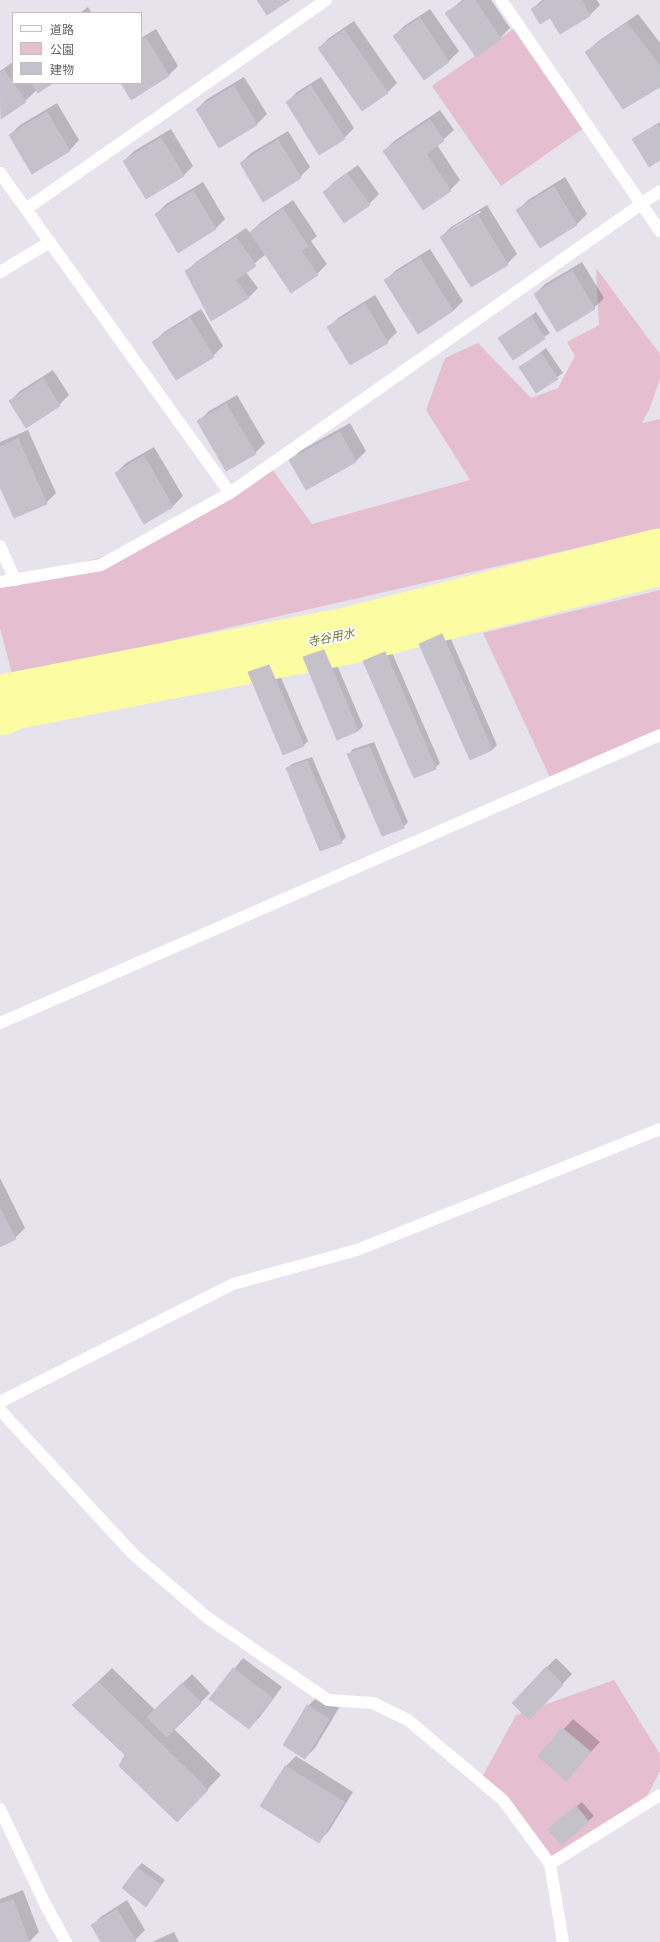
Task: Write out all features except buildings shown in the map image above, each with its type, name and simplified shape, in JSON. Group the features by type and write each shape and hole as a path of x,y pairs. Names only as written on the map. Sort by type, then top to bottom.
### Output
{"street":[{"path":"26,209 326,0"},
{"path":"501,0 660,231"},
{"path":"0,173 230,493"},
{"path":"0,582 101,566 230,493 660,191"},
{"path":"0,272 50,242"},
{"path":"0,546 15,580"},
{"path":"0,1023 660,735"},
{"path":"0,1402 233,1284 357,1250 660,1129"},
{"path":"0,1410 134,1555 208,1618 328,1700 373,1702 408,1720 503,1800 550,1864 563,1942"},
{"path":"550,1864 660,1795"},
{"path":"0,1809 45,1904 66,1942"}],"green space":[{"path":"519,25 588,125 501,186 432,86"},
{"path":"596,268 660,354 660,379 649,410 642,423 660,419 660,529 13,677 0,628 0,581 126,552 269,465 312,524 470,480 426,410 445,358 478,343 531,398 558,388 575,356 567,342 599,325"},
{"path":"660,590 660,735 552,782 483,633"},
{"path":"614,1680 660,1754 660,1771 642,1806 550,1864 480,1781 516,1715"}],"waterway":[{"name":"寺谷用水","path":"0,707 13,701 347,636 660,557"}]}
